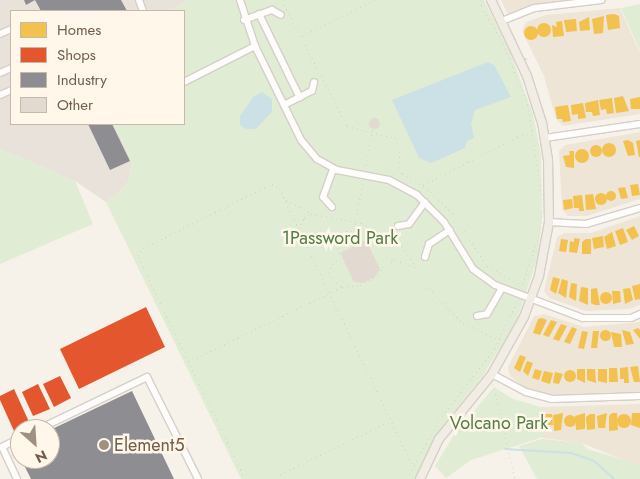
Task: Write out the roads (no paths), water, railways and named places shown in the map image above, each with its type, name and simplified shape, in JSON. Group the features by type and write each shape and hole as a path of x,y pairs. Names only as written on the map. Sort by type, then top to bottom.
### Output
{"main road":[{"path":"420,479 442,435 492,374 532,300 549,222 550,181 545,138 533,91 491,0"}],"street":[{"path":"240,0 244,20 255,46 305,148 333,169 388,180 425,202 450,230 473,269 502,288 583,318 631,318 640,314"},
{"path":"502,21 535,8 602,0"},
{"path":"244,20 259,14 276,11 281,15"},
{"path":"259,14 300,98"},
{"path":"185,81 255,46"},
{"path":"284,105 312,91 314,82"},
{"path":"545,138 640,124"},
{"path":"332,207 324,197 333,169"},
{"path":"398,226 409,224 425,202"},
{"path":"549,222 586,224 640,208"},
{"path":"425,257 429,244 450,230"},
{"path":"477,316 486,314 502,288"},
{"path":"492,374 526,392 552,399 640,396"},
{"path":"60,419 147,377 198,479"},
{"path":"10,443 2,447 10,464"}],"waterway":[{"path":"505,449 571,453 594,461 614,479"}],"place":[{"name":"Element5","path":"104,445"}],"park label":[{"name":"1Password Park","path":"340,238"},
{"name":"Volcano Park","path":"499,423"}]}
